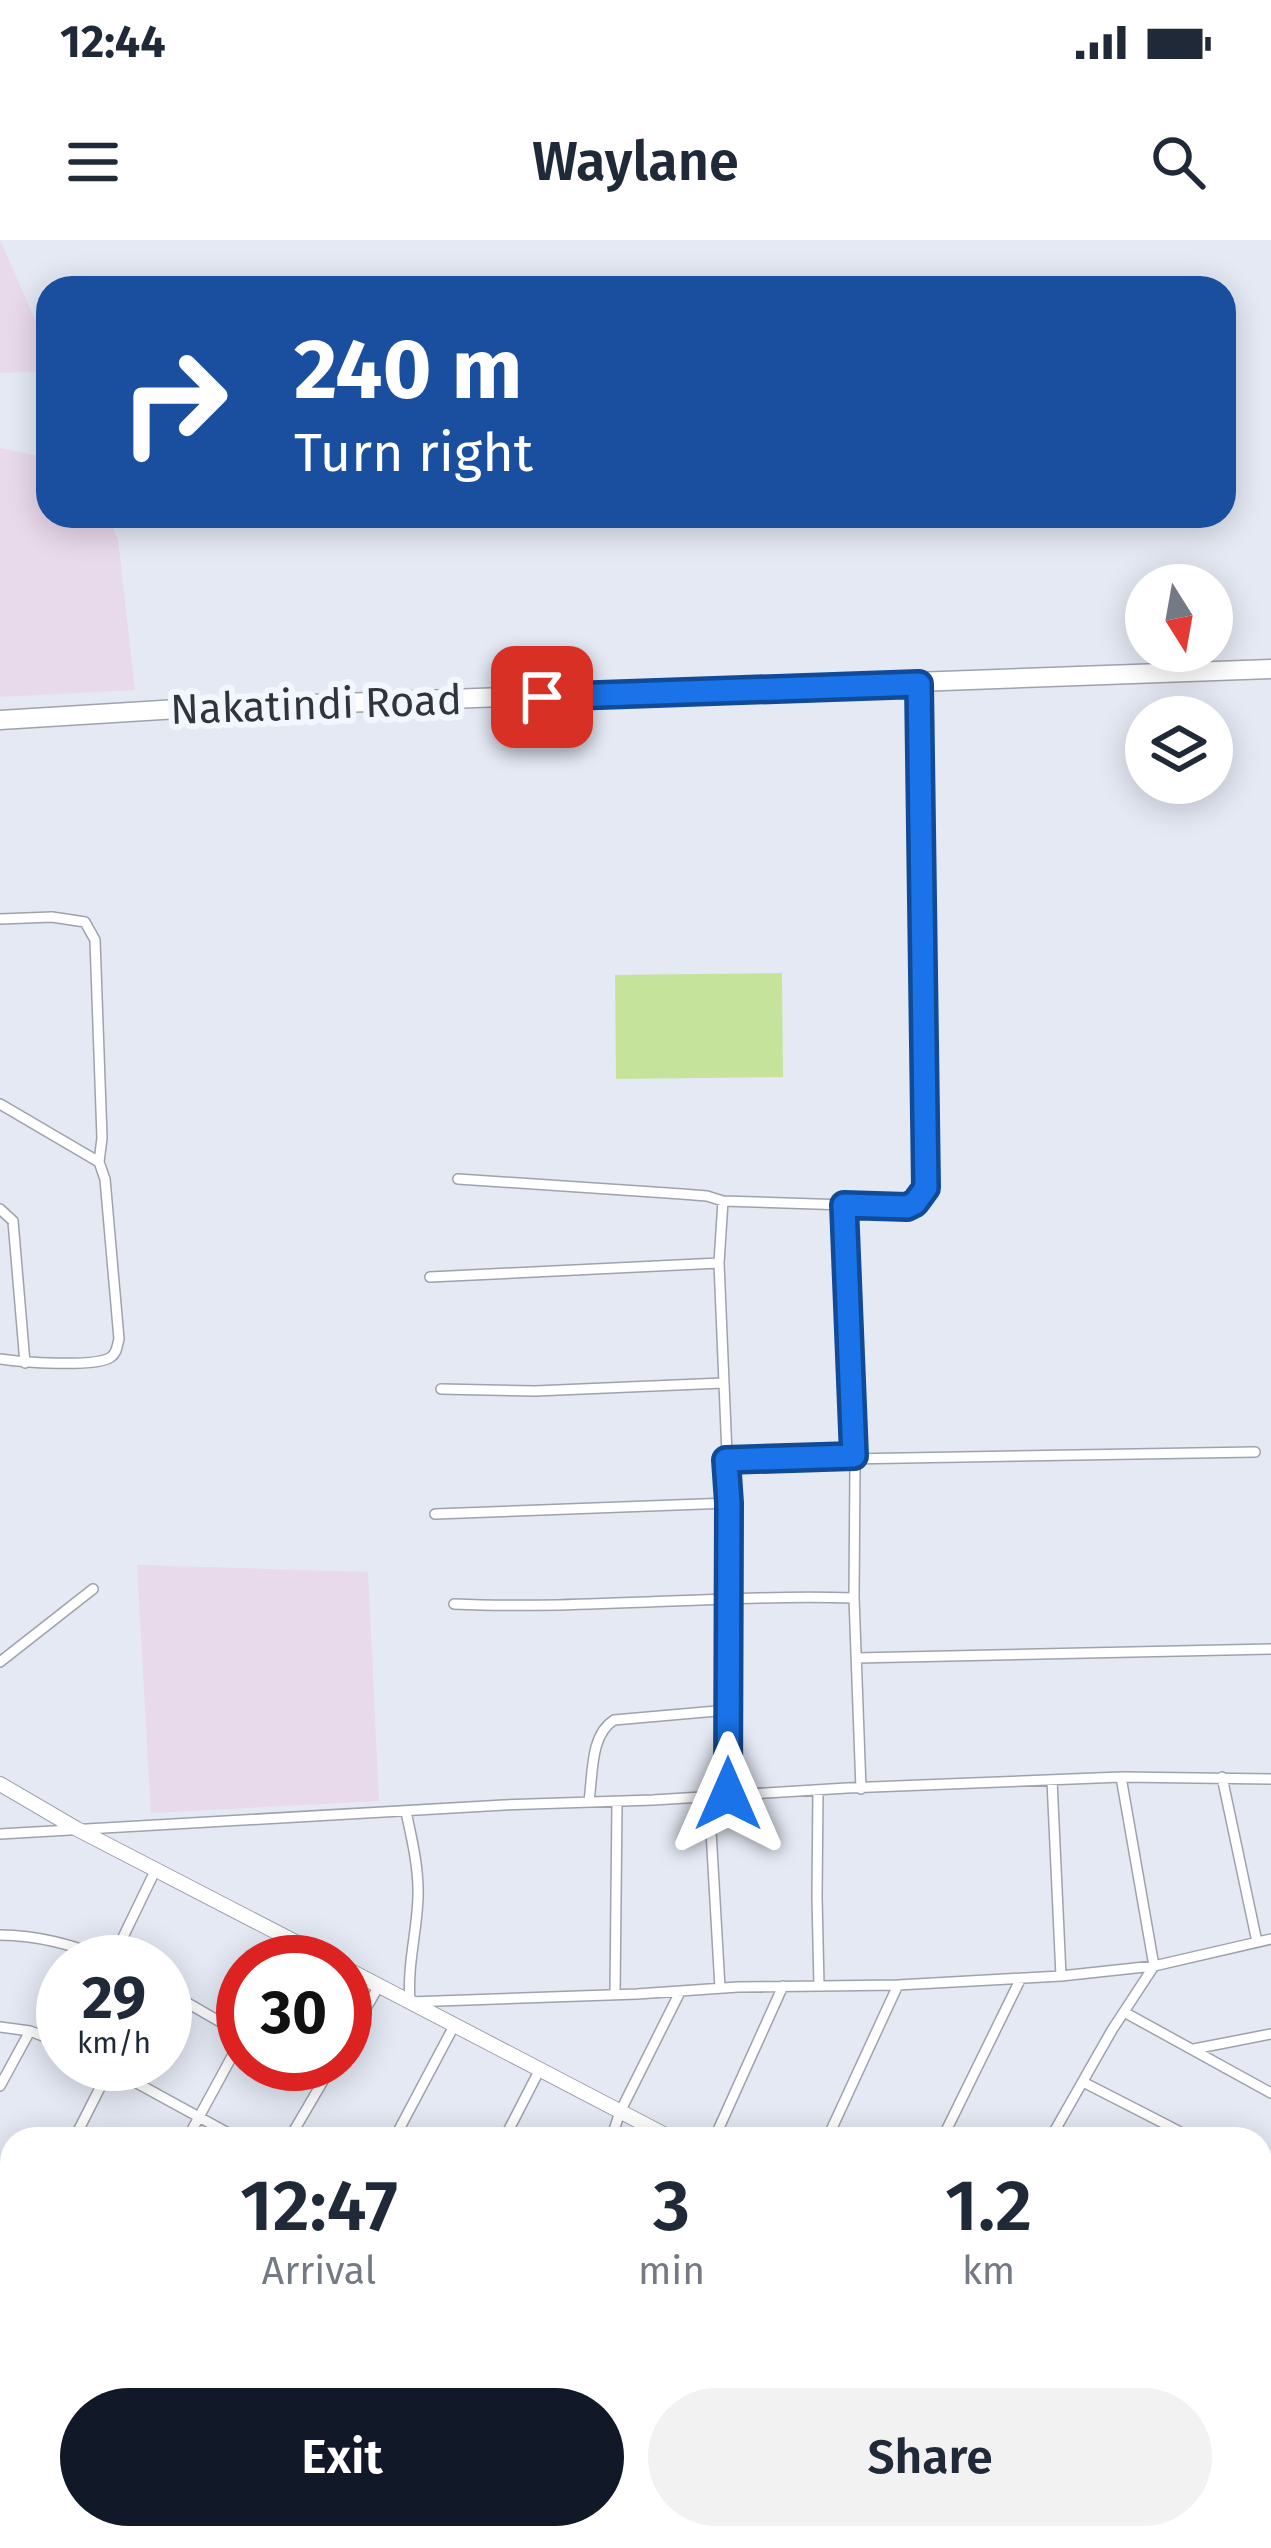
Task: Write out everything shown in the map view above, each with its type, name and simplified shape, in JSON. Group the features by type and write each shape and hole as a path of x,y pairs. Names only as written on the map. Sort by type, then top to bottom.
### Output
{"highway":[{"name":"Nakatindi Road","path":"0,720 178,709 1271,669"}],"street":[{"path":"458,1179 694,1195 723,1202 907,1207 915,1203 926,1188 919,684"},
{"path":"0,919 52,916 85,922 95,940 99,1162 119,1339 116,1352 96,1362 0,1359"},
{"path":"0,1104 99,1162"},
{"path":"723,1202 719,1263 729,1503 728,1794"},
{"path":"844,1205 861,1789"},
{"path":"0,1208 13,1221 25,1363"},
{"path":"430,1277 719,1263"},
{"path":"441,1389 535,1391 723,1383"},
{"path":"726,1460 1255,1452"},
{"path":"435,1514 729,1503"},
{"path":"0,1662 93,1588"},
{"path":"454,1604 510,1607 854,1598"},
{"path":"856,1658 1271,1648"},
{"path":"589,1801 598,1734 606,1724 728,1710"},
{"path":"1057,2127 1154,1966 1121,1777"},
{"path":"0,1834 728,1794 1121,1777 1271,1779"},
{"path":"1222,1778 1257,1942"},
{"path":"1052,1780 1060,1976"},
{"path":"0,1784 282,1935"},
{"path":"818,1791 819,1986"},
{"path":"710,1796 720,1988"},
{"path":"615,1994 617,1802"},
{"path":"406,1812 418,1883 408,1974 410,2002"},
{"path":"124,1935 155,1870"},
{"path":"0,1935 36,1938"},
{"path":"410,2002 1060,1976 1154,1966 1271,1939"},
{"path":"949,2127 1022,1978"},
{"path":"372,1982 649,2127"},
{"path":"832,2127 898,1985"},
{"path":"372,1998 379,1986"},
{"path":"719,2127 783,1986"},
{"path":"615,2127 680,1992"},
{"path":"1124,2012 1271,2093"},
{"path":"400,2127 454,2024"},
{"path":"0,2027 36,2033"},
{"path":"0,2086 30,2031"},
{"path":"1192,2050 1271,2034"},
{"path":"510,2127 541,2068"},
{"path":"1083,2082 1166,2126"},
{"path":"193,2127 216,2085"},
{"path":"79,2127 95,2091"},
{"path":"152,2091 218,2127"},
{"path":"296,2127 317,2091"}],"shaded area":[{"path":"0,240 36,321 36,371 0,373"},
{"path":"0,448 36,456 36,528 114,528 135,690 0,697"},
{"path":"137,1565 368,1572 379,1801 151,1813"}],"green space":[{"path":"782,973 783,1077 616,1079 615,975"}],"route":[{"path":"542,697 919,684 926,1188 907,1207 844,1205 854,1456 726,1460 728,1794"}]}
